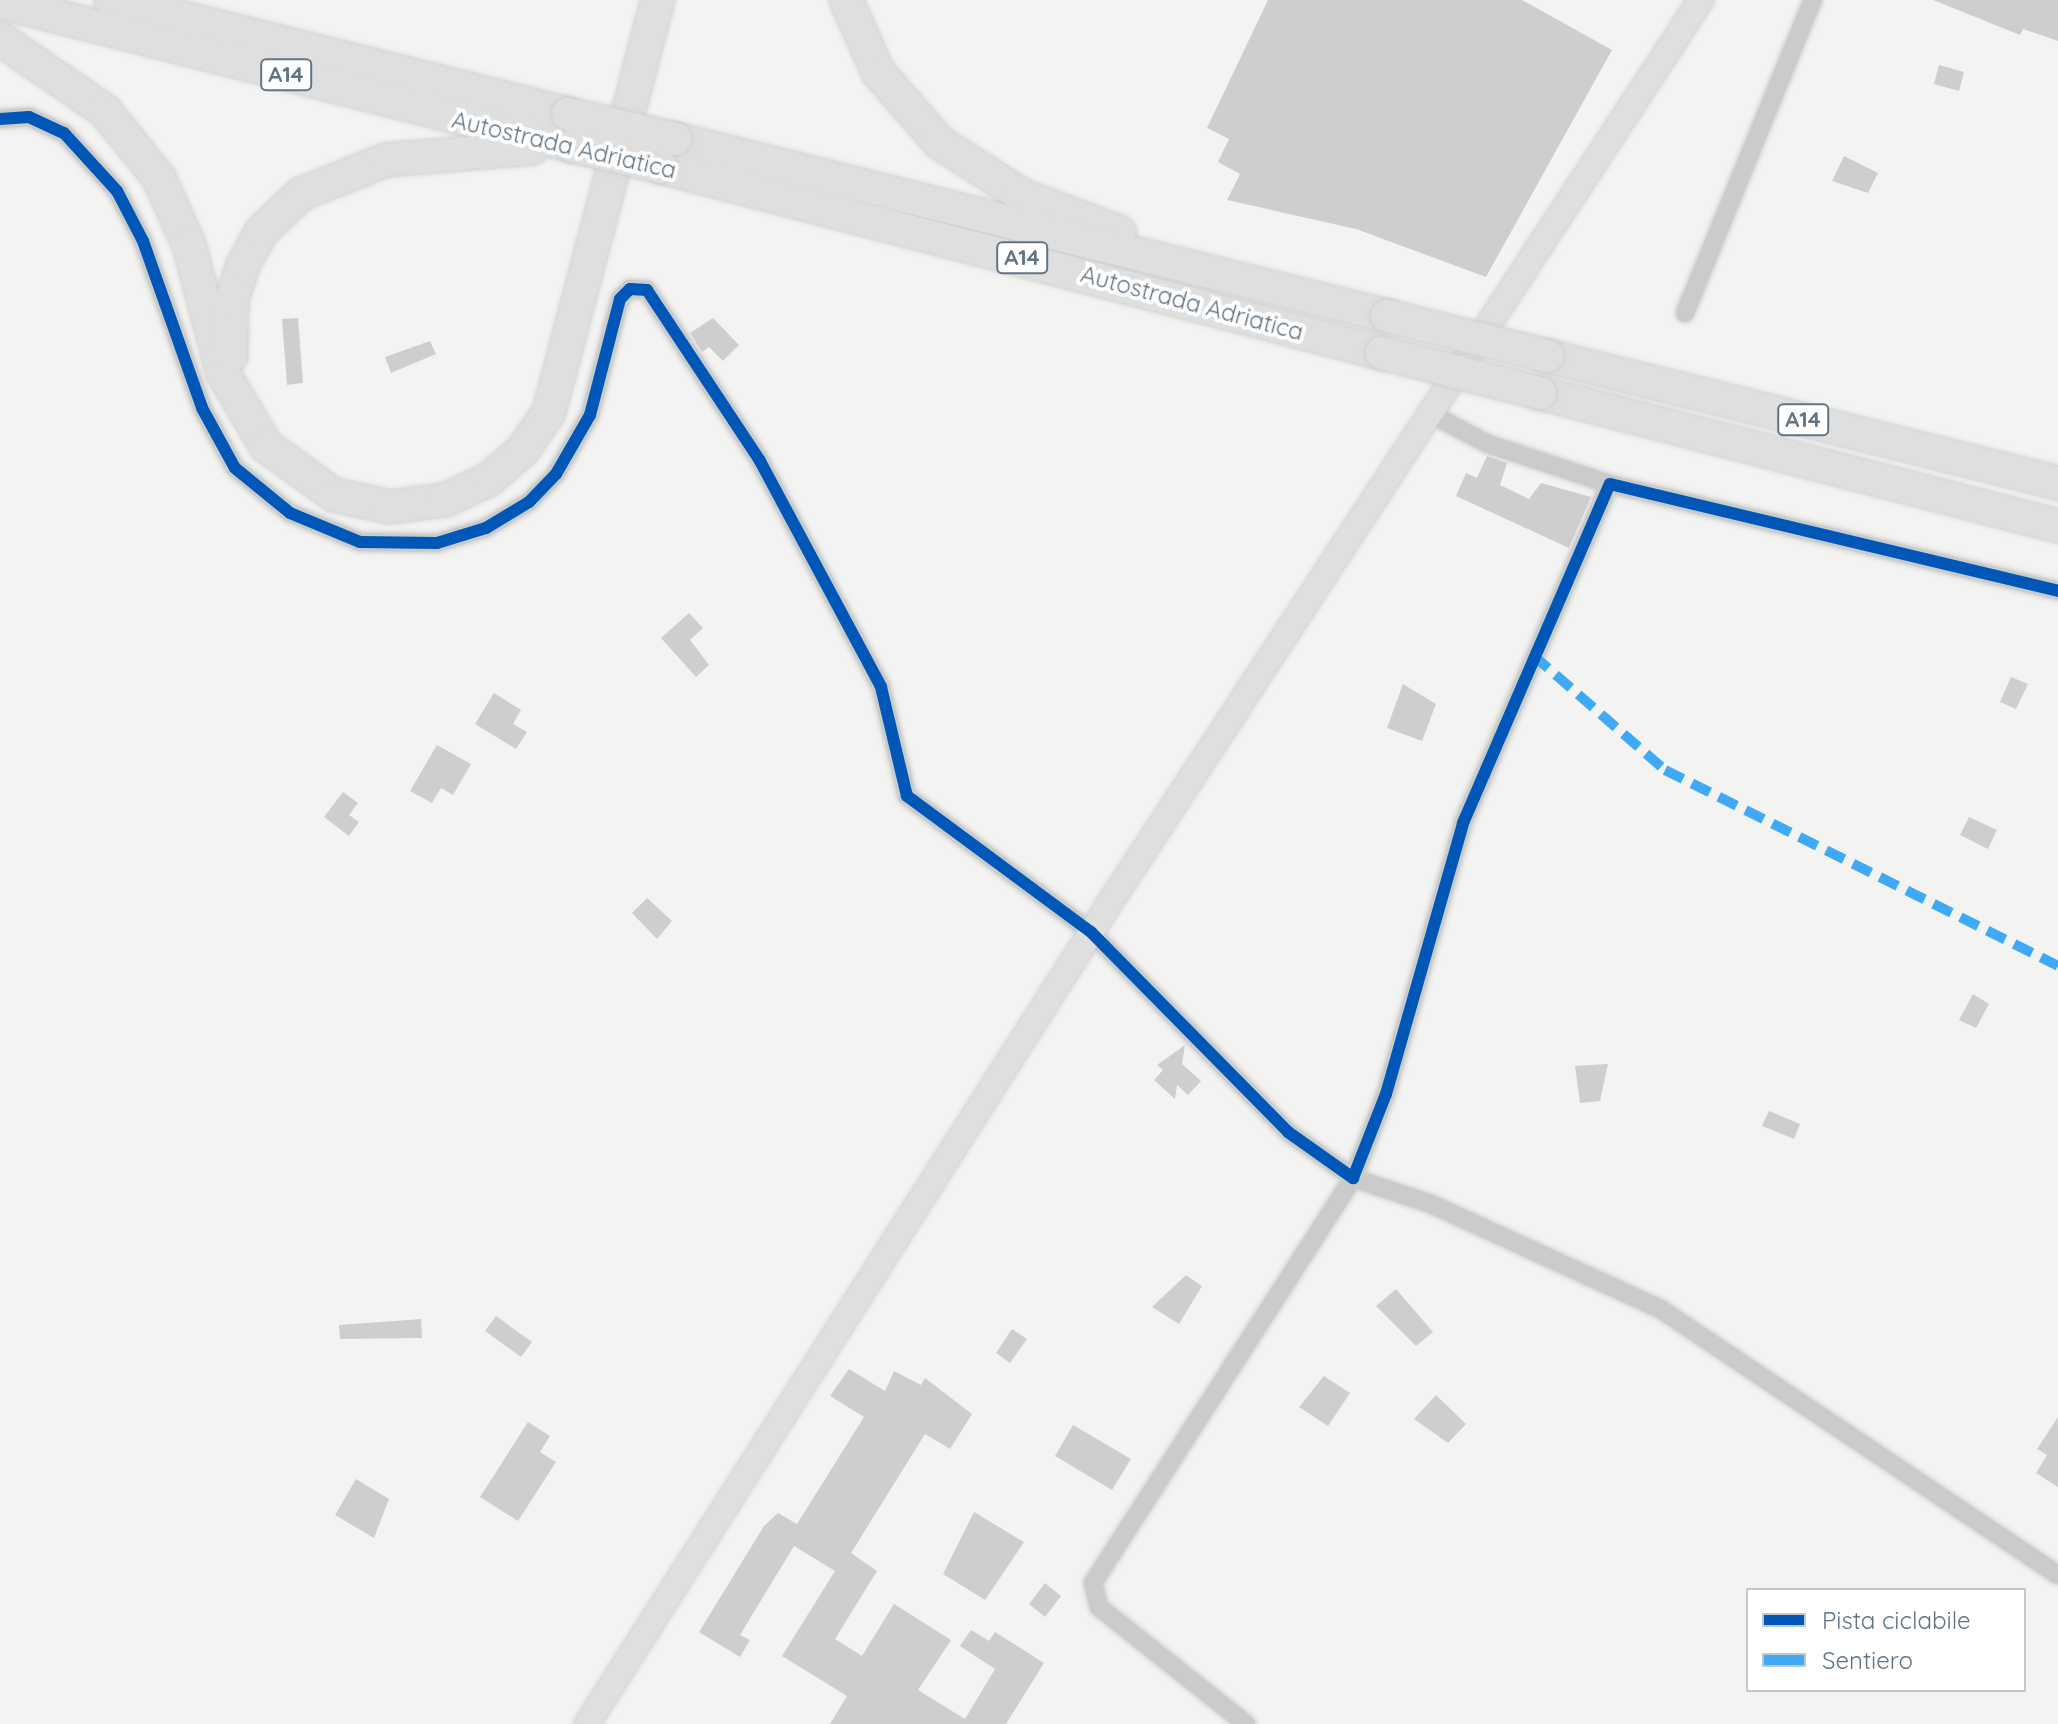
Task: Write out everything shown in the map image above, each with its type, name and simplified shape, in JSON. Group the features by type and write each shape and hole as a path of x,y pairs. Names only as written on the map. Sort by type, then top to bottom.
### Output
{"highway":[{"name":"Autostrada Adriatica","path":"111,0 568,114 668,153 1382,353 2058,526"},
{"path":"0,39 105,111 159,178 189,245 223,373 240,403 284,464 361,503 445,500 505,467 539,430 561,382 658,0"},
{"name":"A14","path":"846,0 860,39 896,97 968,164 1084,221 1331,300"},
{"name":"Autostrada Adriatica","path":"0,2 573,146 668,153 1331,300 2058,483"},
{"path":"240,403 232,299 261,232 301,194 386,160 573,146"}],"main road":[{"path":"587,1724 1091,932 1701,0"}],"street":[{"path":"1685,313 1813,0"},
{"path":"0,119 29,117 64,133 117,191 143,241 202,408 235,468 290,513 360,542 437,543 486,528 529,502 556,474 590,415 620,299 630,289 647,290 760,461 881,687 907,796 1091,932 1288,1132 1353,1178 1431,1204 1662,1310 2058,1575"},
{"path":"1429,413 1488,444 1610,484 2058,591"},
{"path":"1246,1724 1099,1607 1093,1583 1353,1178 1386,1094 1463,823 1610,484"}],"building":[{"path":"1268,0 1522,0 1612,50 1486,277 1356,229 1227,200 1240,174 1218,162 1229,139 1207,128"},
{"path":"1933,0 2058,0 2058,41 2023,29 2020,35"},
{"path":"1939,65 1964,72 1959,91 1934,84"},
{"path":"1844,156 1878,173 1868,193 1832,181"},
{"path":"298,318 303,383 287,385 282,319"},
{"path":"713,318 739,345 723,361 709,347 702,352 690,333"},
{"path":"430,341 436,354 391,373 385,357"},
{"path":"1487,456 1507,463 1500,485 1529,499 1541,483 1591,497 1569,548 1456,496 1466,473 1477,478"},
{"path":"689,613 703,628 690,640 709,665 696,677 661,638"},
{"path":"2011,677 2028,684 2016,709 2000,702"},
{"path":"1403,684 1436,704 1422,741 1387,728"},
{"path":"494,693 521,710 513,724 527,732 516,749 475,724"},
{"path":"437,745 471,764 453,795 441,788 432,803 410,791"},
{"path":"343,792 358,803 349,815 359,822 349,836 324,817"},
{"path":"1969,817 1997,830 1988,849 1960,835"},
{"path":"647,898 672,921 657,939 632,913"},
{"path":"1973,994 1989,1004 1976,1028 1959,1020"},
{"path":"1185,1045 1182,1064 1201,1081 1188,1095 1177,1085 1175,1099 1154,1080 1163,1070 1157,1065"},
{"path":"1608,1064 1600,1101 1580,1103 1575,1066"},
{"path":"1769,1111 1800,1124 1794,1139 1762,1126"},
{"path":"1186,1275 1202,1286 1179,1324 1152,1307"},
{"path":"1396,1289 1433,1332 1416,1346 1376,1306"},
{"path":"496,1316 532,1342 521,1357 485,1331"},
{"path":"421,1319 422,1338 340,1339 339,1325"},
{"path":"1012,1329 1027,1339 1010,1363 996,1353"},
{"path":"849,1369 885,1391 894,1371 921,1385 925,1378 972,1414 950,1449 925,1434 851,1553 877,1571 835,1639 862,1656 894,1604 951,1640 918,1690 965,1719 995,1669 960,1646 971,1630 989,1641 995,1632 1044,1663 1006,1724 830,1724 847,1696 782,1656 835,1571 794,1546 740,1635 750,1640 740,1657 699,1632 764,1526 778,1513 797,1524 864,1417 830,1396"},
{"path":"1324,1376 1350,1393 1328,1426 1299,1407"},
{"path":"1436,1395 1466,1424 1448,1443 1414,1419"},
{"path":"2058,1417 2058,1487 2036,1473 2047,1455 2037,1449"},
{"path":"528,1422 550,1436 540,1452 556,1462 518,1521 480,1497"},
{"path":"1073,1425 1131,1459 1112,1490 1055,1456"},
{"path":"356,1479 389,1499 374,1538 335,1515"},
{"path":"974,1512 1024,1542 985,1600 943,1574"},
{"path":"1045,1583 1061,1596 1045,1617 1029,1604"}],"marked path":[{"path":"1533,655 1665,770 2058,966"}],"cycle path":[{"path":"0,119 29,117 64,133 117,191 143,241 202,408 235,468 290,513 360,542 437,543 486,528 529,502 556,474 590,415 620,299 630,289 647,290 760,461 881,687 907,796 1091,932 1288,1132 1353,1178 1386,1094 1463,823 1610,484 2058,591"}]}
